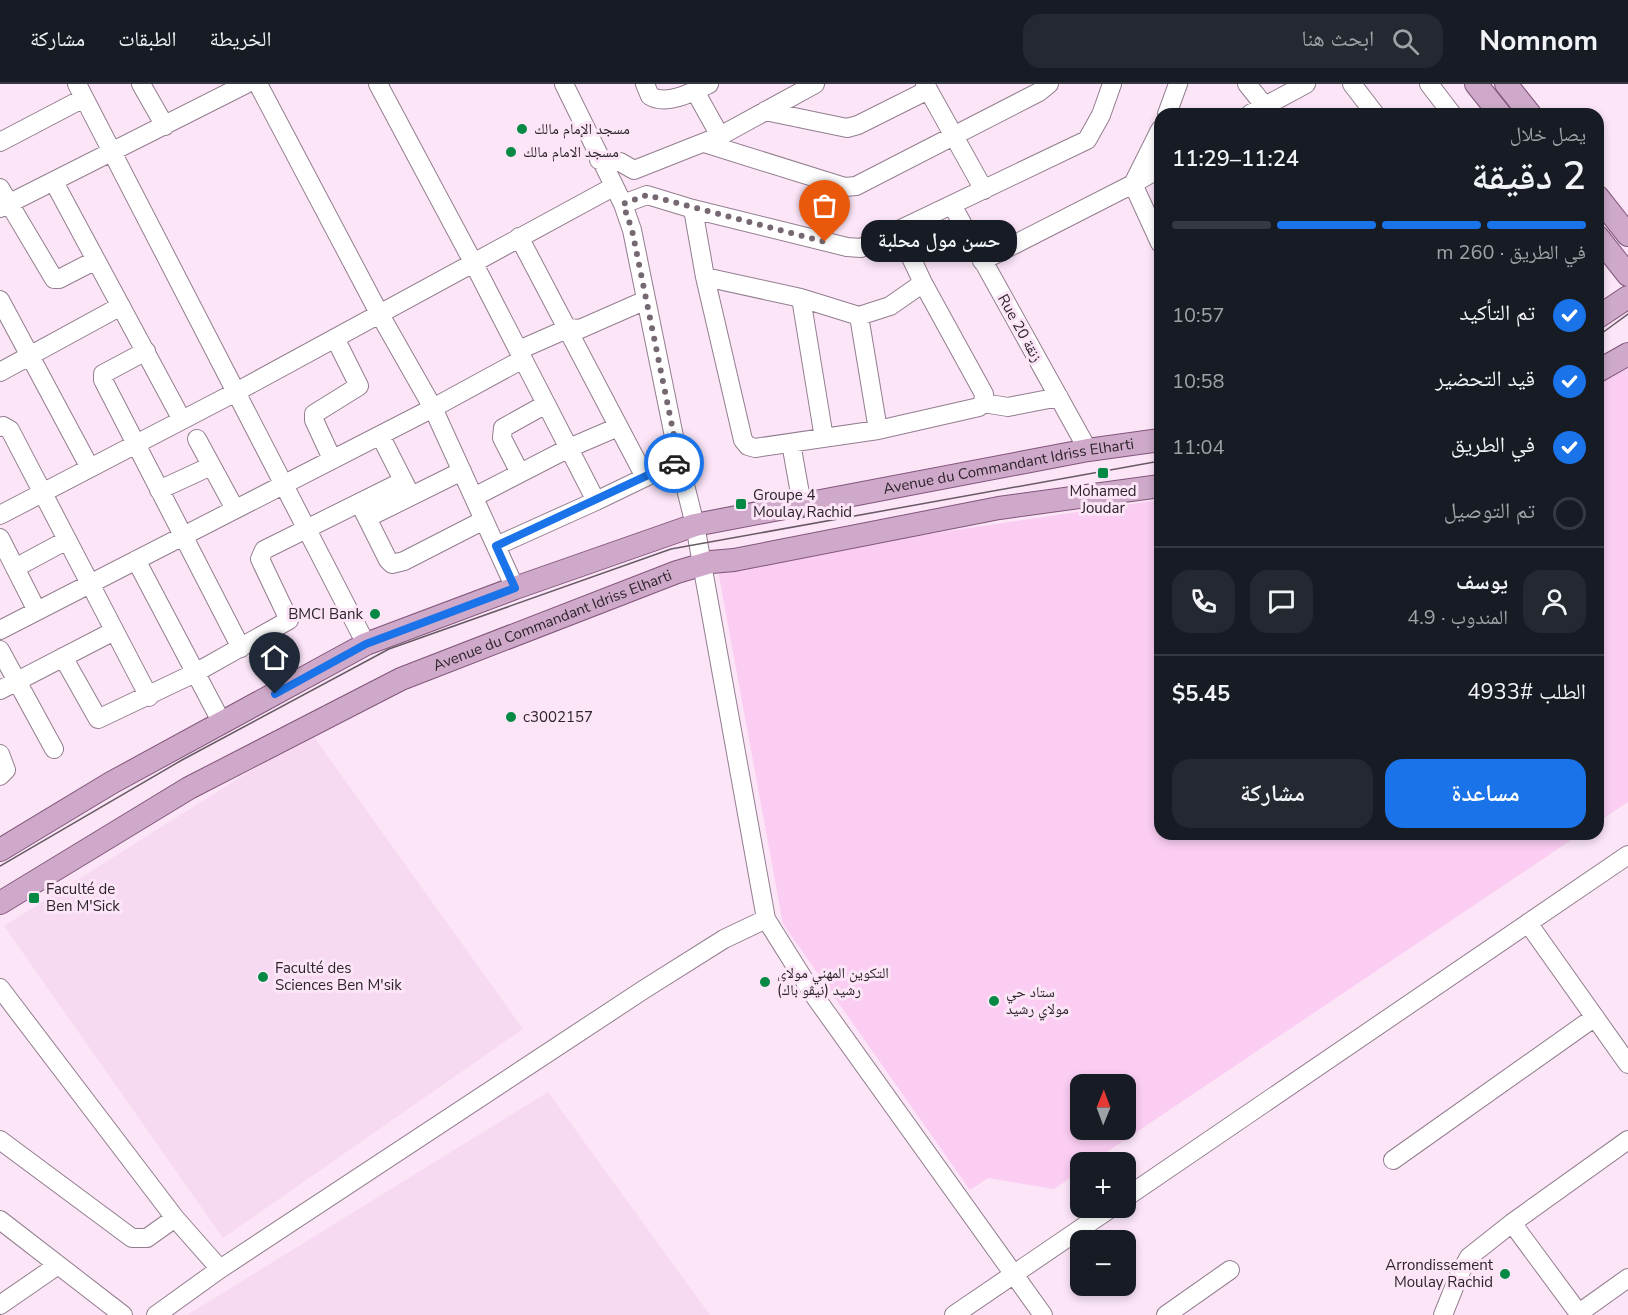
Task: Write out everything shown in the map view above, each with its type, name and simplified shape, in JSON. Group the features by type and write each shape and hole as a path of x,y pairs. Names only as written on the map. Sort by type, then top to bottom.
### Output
{"main road":[{"path":"1476,84 1495,108"},
{"path":"1506,84 1525,108"},
{"path":"1604,205 1628,235"},
{"path":"1604,245 1628,275"},
{"path":"1604,308 1628,297"},
{"path":"1604,368 1628,354"},
{"name":"Avenue du Commandant Idriss Elharti","path":"0,850 111,783 366,644 515,588 695,525 1088,450 1154,441"},
{"name":"Avenue du Commandant Idriss Elharti","path":"0,903 189,788 401,679 701,565 999,508 1154,487"}],"street":[{"path":"141,84 165,126"},
{"path":"4,206 114,153 246,84"},
{"path":"258,84 379,313 433,408 515,588"},
{"path":"378,84 596,501"},
{"path":"564,84 599,160 623,204 632,230 679,460 695,525 766,919 813,994 1042,1315"},
{"path":"645,84 650,96 662,101 702,88 712,140"},
{"path":"634,170 712,140 815,84"},
{"path":"712,140 845,186 869,181 952,135 1039,92 1048,84"},
{"path":"623,204 647,195 693,209 847,247 861,248 1087,140 1101,115 1112,84"},
{"path":"1169,108 1178,84"},
{"path":"1247,84 1260,108"},
{"path":"1267,108 1306,84"},
{"path":"1352,84 1371,108"},
{"path":"1429,84 1447,108"},
{"path":"765,111 847,128 858,125 926,87 984,190"},
{"path":"0,142 80,91 366,644"},
{"path":"1133,184 1154,142"},
{"path":"599,160 620,162 634,170 647,195"},
{"path":"982,261 1154,172"},
{"path":"54,182 182,420"},
{"path":"1133,184 1154,230"},
{"path":"0,515 236,392 613,187"},
{"path":"0,188 4,206 54,279 96,260"},
{"name":"Rue 20 زنقة","path":"952,205 1088,450"},
{"path":"693,209 705,277 743,440 748,446 755,448 878,430 979,407 983,403 984,394 923,283 898,230"},
{"path":"519,237 569,328 645,477"},
{"path":"705,277 801,298 859,316 890,306 923,283"},
{"path":"801,298 824,438"},
{"path":"0,300 90,468"},
{"path":"0,630 433,408 569,328 580,329 646,300"},
{"path":"0,372 121,306"},
{"path":"859,316 878,430"},
{"path":"332,459 314,420 314,414 359,386 335,338"},
{"path":"146,351 102,377 241,648"},
{"path":"983,403 1008,407 1059,397"},
{"path":"520,473 502,438 502,428 546,404"},
{"path":"0,427 3,426 10,430 149,697"},
{"path":"474,497 568,448 618,427"},
{"path":"380,435 411,498"},
{"path":"197,439 235,509"},
{"path":"791,443 802,505"},
{"path":"496,546 596,501 679,460"},
{"path":"159,490 211,466"},
{"path":"63,657 98,719 149,697 289,620 260,554 307,531 363,511 411,498 462,471"},
{"path":"363,511 403,481"},
{"path":"363,511 388,560 396,564 484,520"},
{"path":"0,538 37,611"},
{"path":"15,568 67,540"},
{"path":"136,560 222,723"},
{"path":"0,690 114,631"},
{"path":"0,650 54,749"},
{"path":"0,754 6,770 0,776"},
{"path":"1136,1190 1628,855"},
{"path":"156,1315 220,1269 643,990 724,939 766,919"},
{"path":"1527,923 1628,1064"},
{"path":"0,988 175,1218 220,1269"},
{"path":"1393,1160 1595,1017"},
{"path":"0,1140 132,1238 147,1238 175,1218"},
{"path":"1443,1315 1469,1257 1512,1223 1628,1140"},
{"path":"954,1315 1096,1218"},
{"path":"0,1220 123,1315"},
{"path":"1512,1223 1580,1314 1628,1278"},
{"path":"0,1305 58,1265"},
{"path":"1166,1315 1230,1270"}],"shaded area":[{"path":"1628,366 1628,802 1604,818 1604,380"},
{"path":"1154,501 1154,840 1571,840 1136,1132 1136,1074 1070,1074 1070,1140 1125,1140 1107,1152 1070,1152 1070,1178 1054,1189 988,1178 970,1190 783,924 717,565"},
{"name":"Faculté des Sciences Ben M'sik","path":"311,733 523,1029 223,1238 4,926"},
{"path":"548,1092 710,1315 187,1315"}],"tram line":[{"path":"1604,332 1628,314"},
{"path":"0,866 182,760 389,649 671,549 1154,462"},
{"path":"799,518 844,510"}],"way so far":[{"path":"674,463 679,460 632,230 623,204 647,195 825,242"}],"place":[{"name":"مسجد الإمام مالك","path":"522,129"},
{"name":"مسجد الامام مالك","path":"511,152"},
{"name":"حسن مول محلبة","path":"825,242"},
{"name":"Mohamed Joudar","path":"1103,473"},
{"name":"Groupe 4 Moulay Rachid","path":"741,504"},
{"name":"BMCI Bank","path":"375,614"},
{"name":"c3002157","path":"511,717"},
{"name":"Faculté de Ben M'Sick","path":"34,898"},
{"name":"Faculté des Sciences Ben M'sik","path":"263,977"},
{"name":"التكوين المهني مولاي رشيد (نيڤو باك)","path":"765,982"},
{"name":"ستاد حي مولاي رشيد","path":"994,1001"},
{"name":"Arrondissement Moulay Rachid","path":"1505,1274"}],"route":[{"path":"275,694 366,644 515,588 496,546 674,463"}]}
